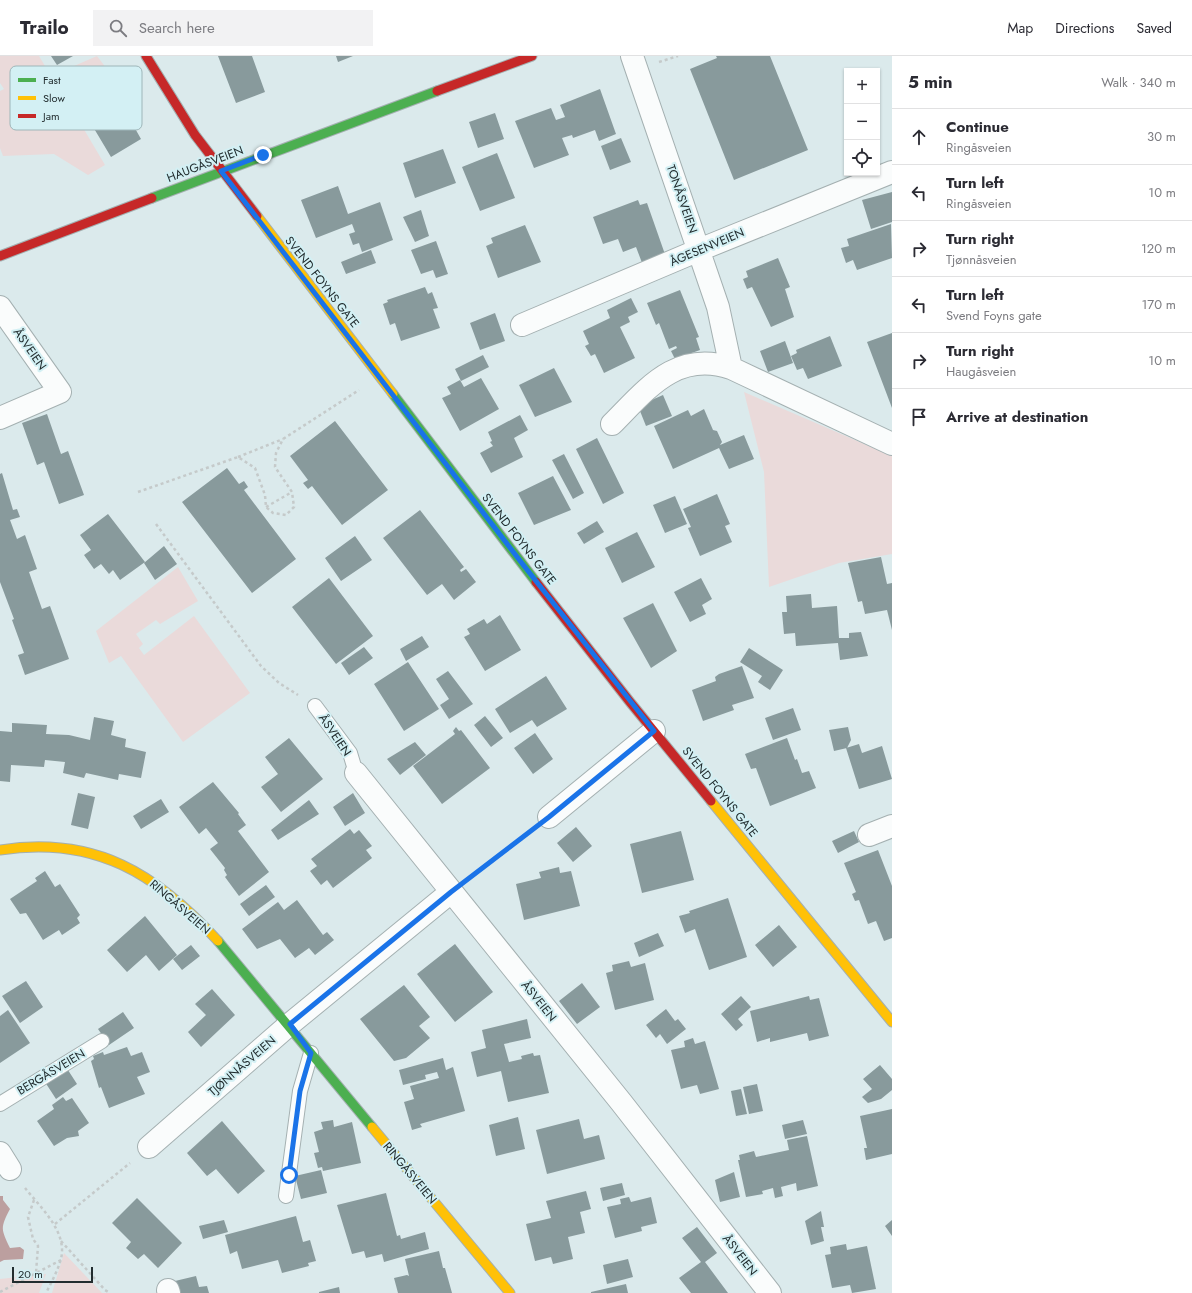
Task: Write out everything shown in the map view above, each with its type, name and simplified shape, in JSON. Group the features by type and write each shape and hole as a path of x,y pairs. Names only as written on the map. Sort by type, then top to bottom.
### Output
{"street":[{"name":"SVEND FOYNS GATE","path":"146,56 194,135 523,565 654,731 892,1022"},
{"name":"HAUGÅSVEIEN","path":"0,256 221,171 532,56"},
{"name":"TONÅSVEIEN","path":"632,56 718,307 731,368"},
{"name":"ÅGESENVEIEN","path":"522,325 699,250 892,172"},
{"name":"ÅSVEIEN","path":"0,307 60,392 7,416"},
{"path":"612,424 656,381 675,370 692,363 717,363 731,368 892,444"},
{"path":"549,817 654,731"},
{"name":"ÅSVEIEN","path":"356,773 620,1102 770,1293"},
{"path":"869,835 892,826"},
{"name":"RINGÅSVEIEN","path":"0,850 40,846 80,852 114,862 146,877 172,896 211,932 290,1024 311,1053 510,1293"},
{"name":"TJØNNÅSVEIEN","path":"149,1147 290,1024 451,892"}],"lane":[{"name":"ÅSVEIEN","path":"315,706 350,753 356,773"},
{"name":"BERGÅSVEIEN","path":"0,1104 102,1041"},
{"path":"286,1196 300,1091 311,1053"}],"path":[{"path":"138,492 238,457 283,439 380,378"},
{"path":"238,457 255,468 265,495 266,507 273,513 286,515 294,507 292,492 275,467 276,453 283,439"},
{"path":"266,507 292,492"},
{"path":"156,524 261,666 279,683 315,706"},
{"path":"451,892 549,817"},
{"path":"55,1224 149,1147"},
{"path":"5,1161 55,1224 61,1240 61,1260 46,1293"},
{"path":"34,1200 28,1217 33,1239 38,1246 36,1273"},
{"path":"61,1240 105,1290 110,1293"},
{"path":"0,1292 61,1260"}],"shaded area":[{"path":"0,56 39,56 45,66 10,66 10,130 84,130 105,165 88,175 54,154 3,156 0,148 0,91 4,89 0,83"},
{"path":"97,56 105,66 74,66"},
{"path":"744,392 892,456 892,554 839,563 769,587 764,472"},
{"path":"178,567 198,601 160,624 156,620 136,634 143,644 139,648 144,655 194,616 250,693 183,742 121,656 109,663 96,631"},
{"path":"0,1196 3,1196 3,1200 10,1209 3,1225 3,1232 10,1248 20,1247 24,1250 23,1259 4,1260 0,1262"},
{"path":"64,1253 102,1293 52,1293"},
{"path":"46,1274 39,1293 0,1293 0,1279"}],"building":[{"path":"51,56 73,56 57,65"},
{"path":"218,56 252,56 265,92 236,103"},
{"path":"336,56 353,56 338,62"},
{"path":"716,56 770,56 808,150 734,180 690,69 717,58"},
{"path":"600,89 616,134 599,141 595,130 573,138 572,135 562,138 569,155 534,168 515,121 551,108 556,120 565,117 560,105"},
{"path":"495,113 504,139 478,148 469,122"},
{"path":"95,130 136,130 141,139 111,157"},
{"path":"621,138 631,162 610,170 601,146"},
{"path":"443,149 456,183 415,198 403,163"},
{"path":"497,153 515,198 480,211 462,167"},
{"path":"338,186 348,214 380,202 393,240 362,252 359,243 353,245 349,234 355,232 352,224 316,238 301,200"},
{"path":"892,192 892,222 871,229 862,200"},
{"path":"638,200 640,205 647,203 667,260 644,268 636,247 623,252 618,239 603,244 593,217"},
{"path":"421,210 429,236 415,242 403,217"},
{"path":"891,224 892,258 857,270 853,260 846,263 841,248 849,246 847,239"},
{"path":"525,225 541,262 498,278 486,246 493,243 491,238"},
{"path":"436,241 448,274 436,278 433,270 421,274 411,250"},
{"path":"371,250 376,263 346,274 341,262"},
{"path":"778,258 790,287 785,289 794,317 771,327 752,287 747,289 743,279 748,277 746,271"},
{"path":"425,287 428,294 432,292 438,308 433,309 440,328 401,341 395,323 390,325 383,304 388,302 387,300"},
{"path":"680,290 699,337 696,338 700,350 675,359 671,351 677,348 676,346 669,349 659,323 656,325 647,303"},
{"path":"631,298 638,312 628,317 630,322 620,327 635,358 604,373 595,354 591,356 585,346 589,344 583,331 610,318 607,310"},
{"path":"495,313 505,341 480,350 470,323"},
{"path":"892,333 892,408 867,342"},
{"path":"830,336 842,366 808,379 803,368 797,370 791,356 797,353 796,350"},
{"path":"785,341 793,363 768,372 760,351"},
{"path":"483,355 489,367 461,381 455,369"},
{"path":"554,368 572,402 535,417 519,385"},
{"path":"481,378 499,409 460,431 442,398 451,394 447,387 460,380 464,387"},
{"path":"663,395 672,416 646,426 638,406"},
{"path":"704,409 713,430 717,431 722,442 720,445 744,435 754,459 729,469 719,448 673,469 654,426 688,410 691,416"},
{"path":"47,414 61,454 68,451 84,495 59,504 44,462 37,465 22,423"},
{"path":"520,415 528,430 514,438 523,457 491,473 480,453 493,446 490,442 492,441 488,432"},
{"path":"335,421 388,490 342,525 312,486 308,489 303,483 308,480 290,456"},
{"path":"597,438 624,493 603,504 576,449"},
{"path":"564,454 584,493 573,499 552,460"},
{"path":"227,468 239,484 244,481 248,487 244,490 296,559 252,593 182,502"},
{"path":"2,473 13,510 17,509 20,517 10,520 17,539 25,535 37,569 29,572 42,609 50,606 69,659 25,675 18,655 24,653 12,620 14,619 0,582 0,474"},
{"path":"553,476 571,510 534,525 518,493"},
{"path":"717,494 730,524 725,526 732,542 700,556 688,528 691,527 683,509"},
{"path":"675,496 687,524 665,533 653,505"},
{"path":"420,510 464,567 460,570 461,572 466,569 476,582 454,600 442,584 427,595 383,538"},
{"path":"108,514 145,562 120,580 113,570 109,574 101,564 94,569 84,555 91,550 80,535"},
{"path":"597,521 604,532 584,544 577,533"},
{"path":"637,532 655,567 622,583 605,548"},
{"path":"355,536 372,560 341,581 325,558"},
{"path":"164,546 177,564 155,580 144,563"},
{"path":"881,557 887,584 892,583 892,630 887,610 865,614 862,601 858,602 848,563"},
{"path":"329,578 373,636 336,664 292,607"},
{"path":"701,578 712,599 702,605 706,614 690,622 674,592"},
{"path":"811,594 812,608 837,606 839,638 849,638 849,633 861,632 868,656 840,660 838,643 796,646 795,633 784,634 782,612 787,612 786,596"},
{"path":"653,603 677,651 651,668 623,618"},
{"path":"500,615 521,650 485,671 464,637 470,634 467,629 484,619 487,624"},
{"path":"422,636 429,647 406,661 400,649"},
{"path":"364,647 373,658 349,675 341,663"},
{"path":"749,648 783,670 770,690 758,682 762,676 740,662"},
{"path":"408,662 439,709 404,731 374,684"},
{"path":"742,666 754,698 732,705 734,710 703,721 692,690 716,681 715,677 719,674"},
{"path":"448,671 473,704 449,719 440,705 449,699 436,679"},
{"path":"546,676 567,709 537,727 532,720 510,733 495,709"},
{"path":"793,708 801,730 773,740 765,718"},
{"path":"485,716 503,738 491,747 474,725"},
{"path":"94,717 114,721 111,735 126,739 125,747 146,752 141,778 119,774 118,780 86,773 84,778 63,773 65,762 45,760 44,767 11,765 10,782 0,781 0,731 12,732 12,723 47,725 46,734 69,735 90,740"},
{"path":"456,727 459,731 461,730 490,768 442,804 413,766 455,734 453,731"},
{"path":"848,727 851,740 847,748 834,751 829,730"},
{"path":"535,733 553,759 533,774 514,748"},
{"path":"289,738 323,779 281,812 261,787 278,774 265,757"},
{"path":"787,738 795,760 797,759 802,773 809,771 816,788 770,806 756,768 751,769 745,754"},
{"path":"415,742 426,755 400,775 387,759"},
{"path":"859,744 862,753 882,746 892,779 859,789 846,748"},
{"path":"213,782 239,813 238,814 246,825 238,831 269,872 239,896 225,877 227,875 224,870 225,868 210,849 218,843 206,828 199,834 179,807"},
{"path":"78,793 95,797 88,829 71,825"},
{"path":"353,793 365,813 345,826 333,807"},
{"path":"161,799 169,812 141,829 133,816"},
{"path":"309,800 319,814 278,840 271,830"},
{"path":"576,827 592,846 573,862 557,843"},
{"path":"350,829 354,834 359,830 372,846 366,850 372,858 333,888 327,880 321,885 310,871 317,866 311,859"},
{"path":"681,831 694,880 642,893 630,844"},
{"path":"854,831 859,842 838,853 832,841"},
{"path":"878,850 892,886 892,938 884,941 876,921 868,924 859,900 855,901 852,894 856,892 844,863"},
{"path":"559,867 560,873 571,871 580,906 524,920 516,884 541,878 539,872"},
{"path":"45,871 55,887 60,884 80,915 77,918 80,923 62,935 59,930 43,940 26,913 20,914 10,899 37,881 35,878"},
{"path":"266,885 275,897 249,916 240,904"},
{"path":"728,898 747,957 709,970 695,929 685,933 679,916 690,913 689,911"},
{"path":"297,900 323,935 327,932 334,940 315,955 309,948 295,958 280,939 257,949 242,929 278,902 284,910"},
{"path":"145,916 177,955 159,971 146,955 127,972 107,950"},
{"path":"779,925 797,947 773,967 755,945"},
{"path":"658,933 664,946 639,957 634,943"},
{"path":"455,944 493,992 455,1022 417,974"},
{"path":"191,945 200,956 182,970 173,959"},
{"path":"629,961 631,967 645,963 654,1000 615,1010 606,973 613,971 612,965"},
{"path":"26,981 43,1007 20,1023 2,996"},
{"path":"582,983 600,1007 577,1024 559,1001"},
{"path":"404,985 430,1017 419,1026 430,1038 406,1058 394,1061 360,1019"},
{"path":"212,989 235,1015 201,1047 188,1032 206,1015 195,1004"},
{"path":"741,996 751,1007 738,1019 743,1025 736,1031 721,1014"},
{"path":"809,996 810,1000 819,998 829,1036 809,1041 807,1033 770,1042 770,1038 757,1042 750,1011"},
{"path":"666,1009 675,1021 678,1019 686,1029 667,1044 660,1034 656,1038 646,1025"},
{"path":"8,1010 30,1043 0,1063 0,1016"},
{"path":"123,1012 134,1028 109,1045 98,1029"},
{"path":"527,1019 531,1038 504,1044 509,1062 522,1059 521,1056 533,1053 534,1056 540,1055 549,1093 508,1102 501,1071 477,1077 471,1052 486,1048 482,1030"},
{"path":"693,1038 695,1044 705,1041 719,1089 700,1094 697,1085 681,1089 671,1050 685,1047 684,1041"},
{"path":"127,1047 131,1056 142,1052 150,1072 137,1077 145,1094 109,1108 101,1087 99,1088 91,1061 94,1059 93,1056 103,1052 104,1055"},
{"path":"443,1058 446,1070 453,1067 465,1111 420,1124 422,1127 412,1130 404,1102 414,1099 410,1086 439,1078 437,1072 425,1075 426,1079 403,1085 399,1070"},
{"path":"880,1065 892,1079 892,1090 881,1099 868,1103 862,1097 872,1089 863,1079"},
{"path":"66,1067 77,1084 56,1099 45,1082"},
{"path":"757,1084 763,1111 749,1114 743,1087"},
{"path":"741,1089 747,1114 736,1116 731,1091"},
{"path":"63,1097 66,1101 72,1098 89,1123 78,1131 79,1136 67,1138 54,1146 37,1121 54,1109 52,1105"},
{"path":"892,1109 892,1154 866,1160 864,1148 867,1148 860,1116"},
{"path":"518,1117 525,1149 496,1156 489,1125"},
{"path":"579,1119 584,1139 599,1135 605,1159 547,1174 536,1130"},
{"path":"333,1120 334,1127 352,1122 361,1163 323,1171 322,1167 318,1168 314,1153 319,1152 314,1132 323,1129 321,1122"},
{"path":"803,1120 807,1134 785,1139 782,1125"},
{"path":"222,1121 265,1171 238,1194 216,1169 207,1176 187,1153"},
{"path":"807,1136 818,1186 797,1191 796,1183 781,1187 783,1196 775,1198 773,1188 762,1191 763,1194 746,1197 738,1160 740,1160 739,1155 754,1151 756,1157 789,1150 787,1140"},
{"path":"321,1170 327,1193 301,1199 295,1176"},
{"path":"734,1172 740,1197 720,1202 715,1180"},
{"path":"622,1183 625,1195 603,1201 600,1188"},
{"path":"586,1191 591,1209 580,1212 585,1233 568,1237 573,1259 553,1264 551,1257 535,1261 526,1224 551,1218 546,1201"},
{"path":"386,1193 397,1236 400,1235 401,1239 425,1232 429,1249 384,1262 382,1254 366,1258 364,1251 352,1254 337,1205"},
{"path":"629,1197 631,1202 651,1197 657,1223 641,1227 642,1231 615,1238 607,1207 621,1204 620,1199"},
{"path":"137,1198 182,1243 158,1268 144,1254 138,1259 126,1248 131,1242 112,1223"},
{"path":"821,1211 824,1227 821,1227 824,1241 811,1245 805,1221"},
{"path":"296,1216 303,1242 310,1240 316,1261 308,1263 309,1266 282,1273 278,1260 242,1269 237,1251 230,1254 225,1235"},
{"path":"224,1220 228,1232 203,1239 199,1226"},
{"path":"892,1220 892,1236 885,1226"},
{"path":"697,1227 717,1253 705,1262 728,1293 691,1293 679,1278 701,1262 682,1238"},
{"path":"846,1244 847,1250 867,1246 876,1289 852,1293 850,1285 832,1288 825,1255 831,1254 830,1247"},
{"path":"439,1251 443,1268 445,1268 452,1293 398,1293 394,1278 407,1275 409,1276 405,1259"},
{"path":"628,1259 633,1277 607,1284 603,1265"},
{"path":"196,1276 199,1287 207,1286 209,1293 178,1293 175,1281"},
{"path":"626,1284 628,1293 591,1293 591,1292"},
{"path":"339,1287 340,1293 319,1293 319,1292"}],"traffic: fast":[{"path":"152,198 437,91"},
{"path":"393,394 536,582"},
{"path":"218,941 372,1127"}],"traffic: slow":[{"path":"257,216 393,394"},
{"path":"711,801 892,1022"},
{"path":"0,850 34,847 66,848 95,855 122,865 147,879 172,896 218,941"},
{"path":"372,1127 510,1293"}],"traffic: jam":[{"path":"146,56 195,135 257,216"},
{"path":"437,91 532,56"},
{"path":"0,256 152,198"},
{"path":"536,582 630,702 711,801"}],"route":[{"path":"263,155 221,171 521,562 654,731 500,856 451,892 290,1024 311,1053 300,1091 289,1175"}]}
